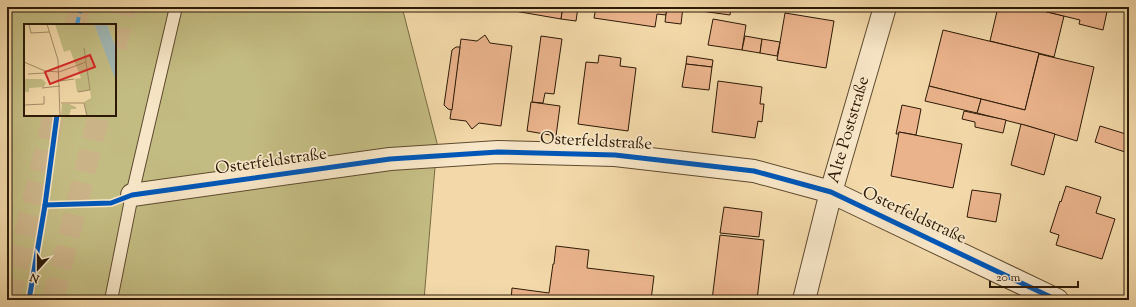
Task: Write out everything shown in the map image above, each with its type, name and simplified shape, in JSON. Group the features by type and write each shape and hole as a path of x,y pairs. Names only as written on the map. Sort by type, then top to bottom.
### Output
{"street":[{"name":"Alte Poststraße","path":"804,300 831,192 885,7"},
{"name":"Osterfeldstraße","path":"132,195 390,159 498,152 615,155 754,171 831,192 1057,300"}],"lane":[{"path":"111,300 132,195 176,7"}],"shaded area":[{"path":"7,7 402,7 437,143 424,300 7,300"}],"building":[{"path":"503,7 563,7 561,19 503,9"},
{"path":"563,7 578,7 576,21 561,19"},
{"path":"596,7 667,7 666,15 657,14 655,27 594,18"},
{"path":"667,7 683,7 681,24 665,22"},
{"path":"701,7 731,7 730,15 701,11"},
{"path":"998,7 1027,7 1064,16 1054,57 990,41"},
{"path":"1027,7 1108,7 1103,30 1079,24 1080,20"},
{"path":"785,13 834,21 826,68 777,60"},
{"path":"713,19 746,25 742,50 708,45"},
{"path":"943,30 1039,53 1025,110 929,86"},
{"path":"485,35 490,43 512,46 501,126 479,123 472,129 466,121 450,119 461,39 477,41"},
{"path":"541,36 562,39 554,94 545,93 543,103 532,102"},
{"path":"745,36 762,39 760,53 742,50"},
{"path":"762,39 780,42 777,56 760,53"},
{"path":"456,47 460,47 452,110 448,109 444,105 452,50"},
{"path":"1039,54 1094,67 1077,141 1028,126 977,113 981,99 1025,110"},
{"path":"599,55 621,58 620,66 636,68 628,131 578,124 586,62 598,63"},
{"path":"687,56 713,60 712,67 686,64"},
{"path":"686,64 712,67 709,90 682,87"},
{"path":"718,81 762,87 760,104 764,104 762,122 758,121 755,138 712,132"},
{"path":"929,86 981,99 977,113 925,101"},
{"path":"531,102 560,106 556,136 527,131"},
{"path":"902,105 921,109 916,135 899,132 899,134 896,134"},
{"path":"964,111 1006,120 1003,133 975,127 975,122 962,119"},
{"path":"1021,124 1055,134 1044,175 1011,165"},
{"path":"1100,126 1129,135 1128,153 1095,142"},
{"path":"899,132 962,144 953,188 891,176"},
{"path":"1066,186 1101,197 1096,213 1115,219 1102,259 1056,245 1059,235 1050,232"},
{"path":"972,190 1001,194 996,222 967,217"},
{"path":"724,207 762,212 759,237 720,233"},
{"path":"720,235 764,240 757,300 712,300"},
{"path":"556,246 589,250 587,268 654,276 651,300 511,300 512,288 549,293"}],"tunnel":[{"path":"75,24 80,7"},
{"path":"116,44 125,7"},
{"path":"9,300 54,116"},
{"path":"53,300 99,116"}],"marked path":[{"path":"77,24 81,7"}],"cycle path":[{"path":"29,300 45,205 57,116"},
{"path":"45,205 111,203 132,195 390,159 498,152 615,155 754,171 831,192 1057,300"}]}
